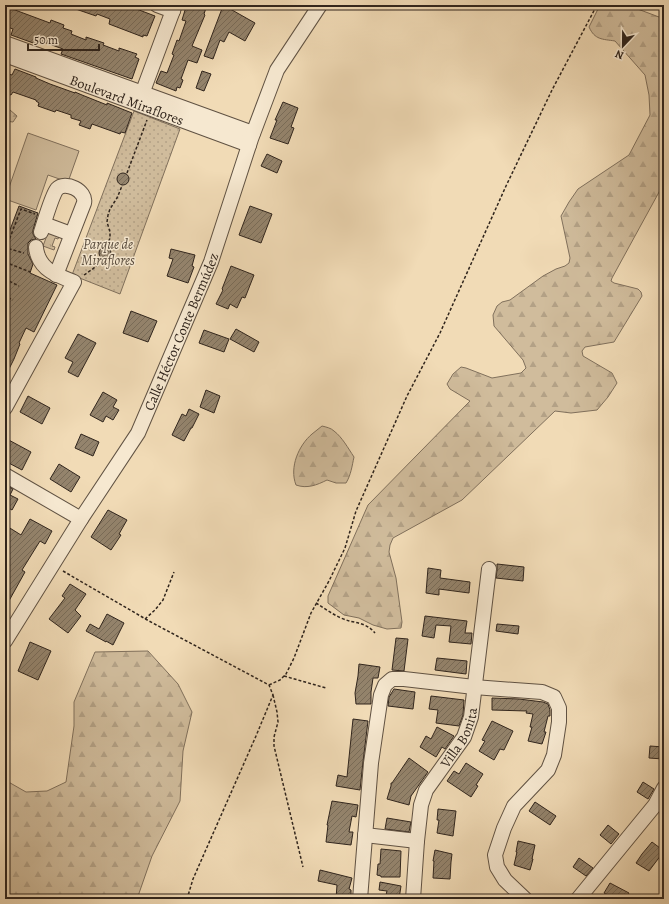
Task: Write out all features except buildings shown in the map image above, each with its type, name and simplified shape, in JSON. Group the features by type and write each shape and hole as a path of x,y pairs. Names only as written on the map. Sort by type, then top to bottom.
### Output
{"street":[{"path":"144,102 174,8 157,5"},
{"name":"Calle Héctor Conte Bermúdez","path":"5,641 81,519 138,433 211,262 251,139 277,70 320,5"},
{"path":"5,43 144,102 251,139"},
{"name":"Boulevard Miraflores","path":"5,55 144,102"},
{"path":"56,274 72,234 85,200 82,193 70,186 62,186 56,190 41,224 72,234"},
{"path":"5,408 74,282 46,268 42,264 36,250 32,250"},
{"path":"5,474 81,519"},
{"name":"Villa Bonita","path":"413,899 421,805 426,790 464,737 471,717 488,570"},
{"path":"360,899 371,763 381,696 385,685 392,679 404,679 474,687 542,692 554,697 559,708 559,722 554,755 548,770 514,806 504,828 495,855 496,867 504,880 525,899"},
{"path":"578,899 655,804 664,788"},
{"path":"365,835 417,841"}],"path":[{"path":"269,685 280,680 284,676 294,658 311,613 345,548 356,511 407,396 440,333 506,186 552,90 597,5"},
{"path":"126,173 144,102"},
{"path":"106,246 110,236 107,222 108,215 110,208 117,198 122,186"},
{"path":"32,250 5,249 21,209 41,224"},
{"path":"74,282 98,265 102,258"},
{"path":"5,263 30,272"},
{"path":"5,279 19,286"},
{"path":"5,300 7,297 13,300"},
{"path":"52,565 145,619 269,685 277,712 278,722 274,737 274,746 303,867"},
{"path":"145,619 163,600 174,572"},
{"path":"316,603 342,618 370,628 375,633"},
{"path":"284,676 326,688"},
{"path":"187,899 193,879 256,736 272,695"}],"green space":[{"path":"600,5 627,5 659,17 664,17 664,183 611,281 638,289 642,296 614,342 585,347 582,351 583,356 612,373 617,383 597,410 571,413 555,411 462,500 393,538 389,552 396,578 402,622 401,628 387,629 373,625 359,618 344,615 328,603 328,596 368,505 470,401 450,389 447,384 453,374 461,367 492,378 521,373 526,368 523,360 494,326 493,315 497,306 502,302 510,300 543,276 569,263 570,258 561,216 578,189 629,155 650,115 649,95 645,75 615,41 596,37 589,27"},
{"path":"5,108 17,116 13,122 5,121"},
{"name":"Parque de Miraflores","path":"134,111 180,129 120,294 72,275"},
{"path":"28,133 79,151 68,182 48,175 36,210 5,199"},
{"path":"49,230 60,234 58,239 55,238 52,246 55,247 54,250 43,246"},
{"path":"322,426 337,433 354,457 349,477 346,483 336,483 327,480 312,486 304,487 296,485 294,471 296,457 299,450 307,439"},
{"path":"148,651 178,684 192,712 183,751 180,801 152,856 137,899 5,899 5,780 26,792 47,791 66,782 74,726 74,702 95,652"}]}
